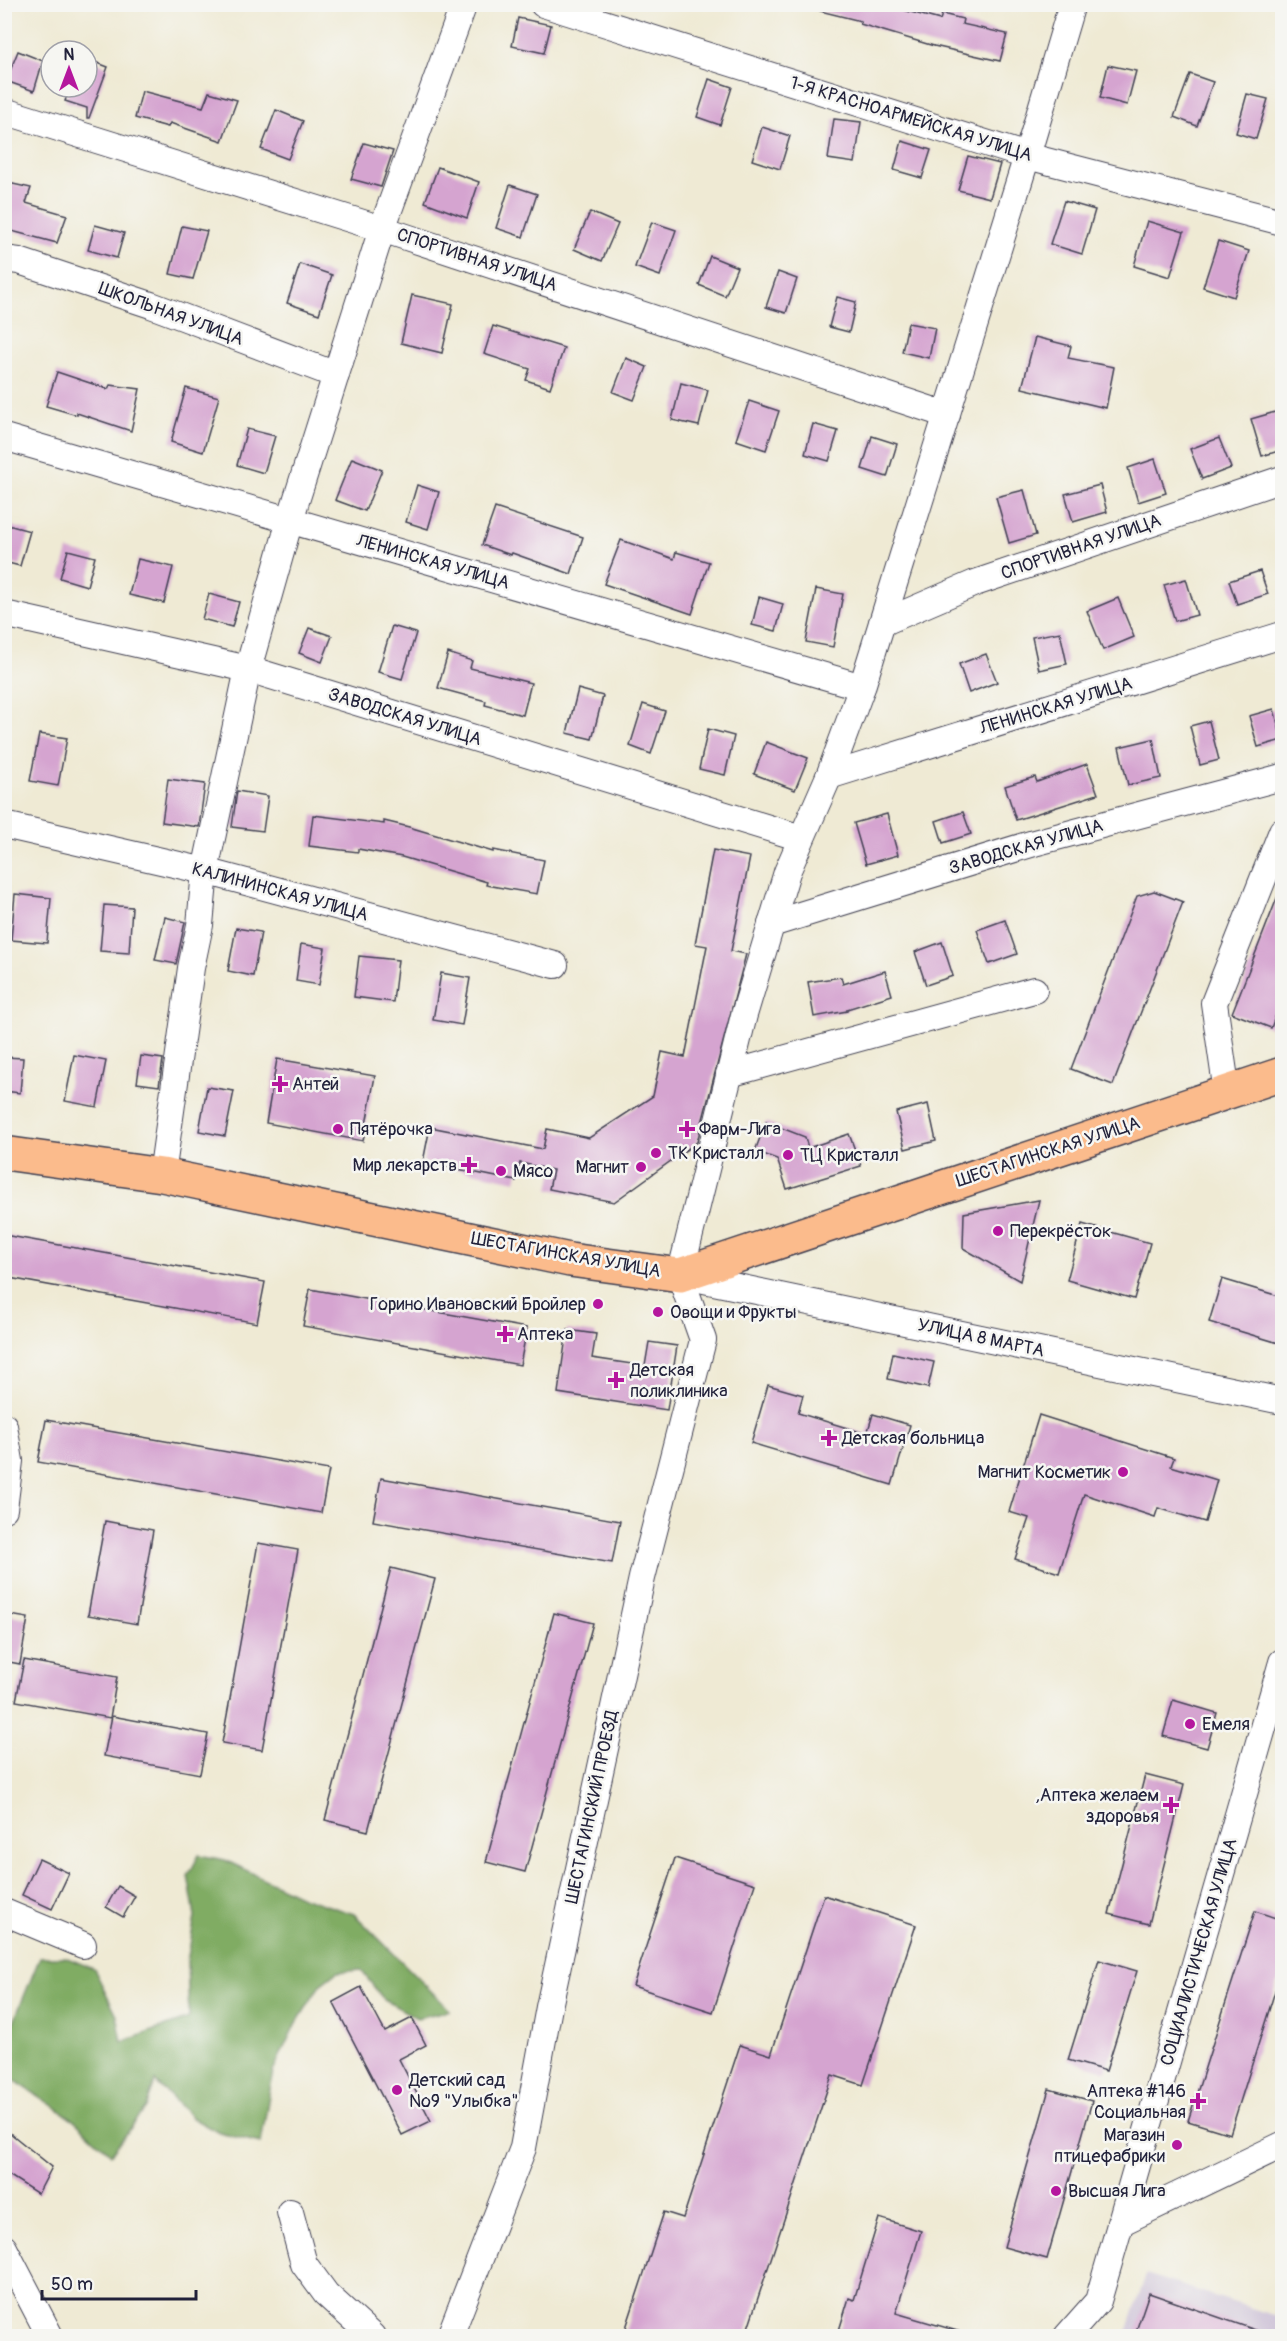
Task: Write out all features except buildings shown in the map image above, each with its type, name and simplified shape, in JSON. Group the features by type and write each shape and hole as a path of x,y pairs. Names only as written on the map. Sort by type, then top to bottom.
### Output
{"main road":[{"name":"ШЕСТАГИНСКАЯ УЛИЦА","path":"4,1153 162,1176 570,1260 680,1275 1282,1074"}],"street":[{"path":"162,1176 190,968 200,925 205,872 248,669 290,520 382,229 464,4"},
{"name":"1-Я КРАСНОАРМЕЙСКАЯ УЛИЦА","path":"543,4 1028,156 1282,222"},
{"path":"680,1275 729,1074 786,872 829,776 862,687 1028,156 1072,4"},
{"name":"СПОРТИВНАЯ УЛИЦА","path":"4,111 382,229 947,416"},
{"name":"ШКОЛЬНАЯ УЛИЦА","path":"4,259 20,261 151,305 336,375"},
{"name":"ЛЕНИНСКАЯ УЛИЦА","path":"4,437 862,687"},
{"name":"СПОРТИВНАЯ УЛИЦА","path":"882,623 975,583 1282,479"},
{"name":"ЗАВОДСКАЯ УЛИЦА","path":"4,614 248,669 801,838"},
{"name":"ЛЕНИНСКАЯ УЛИЦА","path":"829,776 1282,635"},
{"name":"ЗАВОДСКАЯ УЛИЦА","path":"771,924 1034,843 1282,777"},
{"name":"КАЛИНИНСКАЯ УЛИЦА","path":"4,825 205,872 555,964"},
{"path":"1227,1093 1214,1004 1282,831"},
{"path":"729,1074 1034,990"},
{"name":"УЛИЦА 8 МАРТА","path":"680,1275 1282,1401"},
{"name":"ШЕСТАГИНСКИЙ ПРОЕЗД","path":"450,2337 523,2148 549,2007 637,1601 703,1340 680,1275"},
{"path":"4,1426 10,1461 4,1509"},
{"name":"СОЦИАЛИСТИЧЕСКАЯ УЛИЦА","path":"1067,2337 1098,2301 1282,1662"},
{"path":"4,1912 82,1945"},
{"path":"1120,2223 1282,2145"},
{"path":"290,2212 304,2264 326,2294 372,2337"},
{"path":"4,2248 50,2337"}],"shaded area":[{"path":"1146,2274 1282,2318 1282,2336 1126,2336"}],"green space":[{"path":"199,1855 225,1860 304,1898 354,1914 450,2010 417,2018 384,2000 361,1970 337,1972 320,1985 293,2029 273,2071 261,2143 219,2133 192,2118 155,2081 146,2108 111,2154 73,2119 5,2074 5,2043 40,1957 65,1957 94,1969 117,2015 122,2042 189,2018 187,1962 195,1916 188,1876"}],"place":[{"name":"Антей","path":"280,1084"},
{"name":"Пятёрочка","path":"338,1129"},
{"name":"Фарм-Лига","path":"687,1129"},
{"name":"ТК Кристалл","path":"656,1153"},
{"name":"ТЦ Кристалл","path":"788,1155"},
{"name":"Мир лекарств","path":"469,1165"},
{"name":"Магнит","path":"641,1167"},
{"name":"Мясо","path":"501,1171"},
{"name":"Перекрёсток","path":"998,1231"},
{"name":"Горино Ивановский Бройлер","path":"598,1304"},
{"name":"Овощи и Фрукты","path":"658,1312"},
{"name":"Аптека","path":"505,1334"},
{"name":"Детская поликлиника","path":"616,1380"},
{"name":"Детская больница","path":"829,1438"},
{"name":"Магнит Косметик","path":"1123,1472"},
{"name":"Емеля","path":"1190,1724"},
{"name":",Аптека желаем здоровья","path":"1171,1805"},
{"name":"Детский сад №9 \"Улыбка\"","path":"397,2090"},
{"name":"Аптека #146 Социальная","path":"1198,2101"},
{"name":"Магазин птицефабрики","path":"1177,2145"},
{"name":"Высшая Лига","path":"1056,2191"}]}
